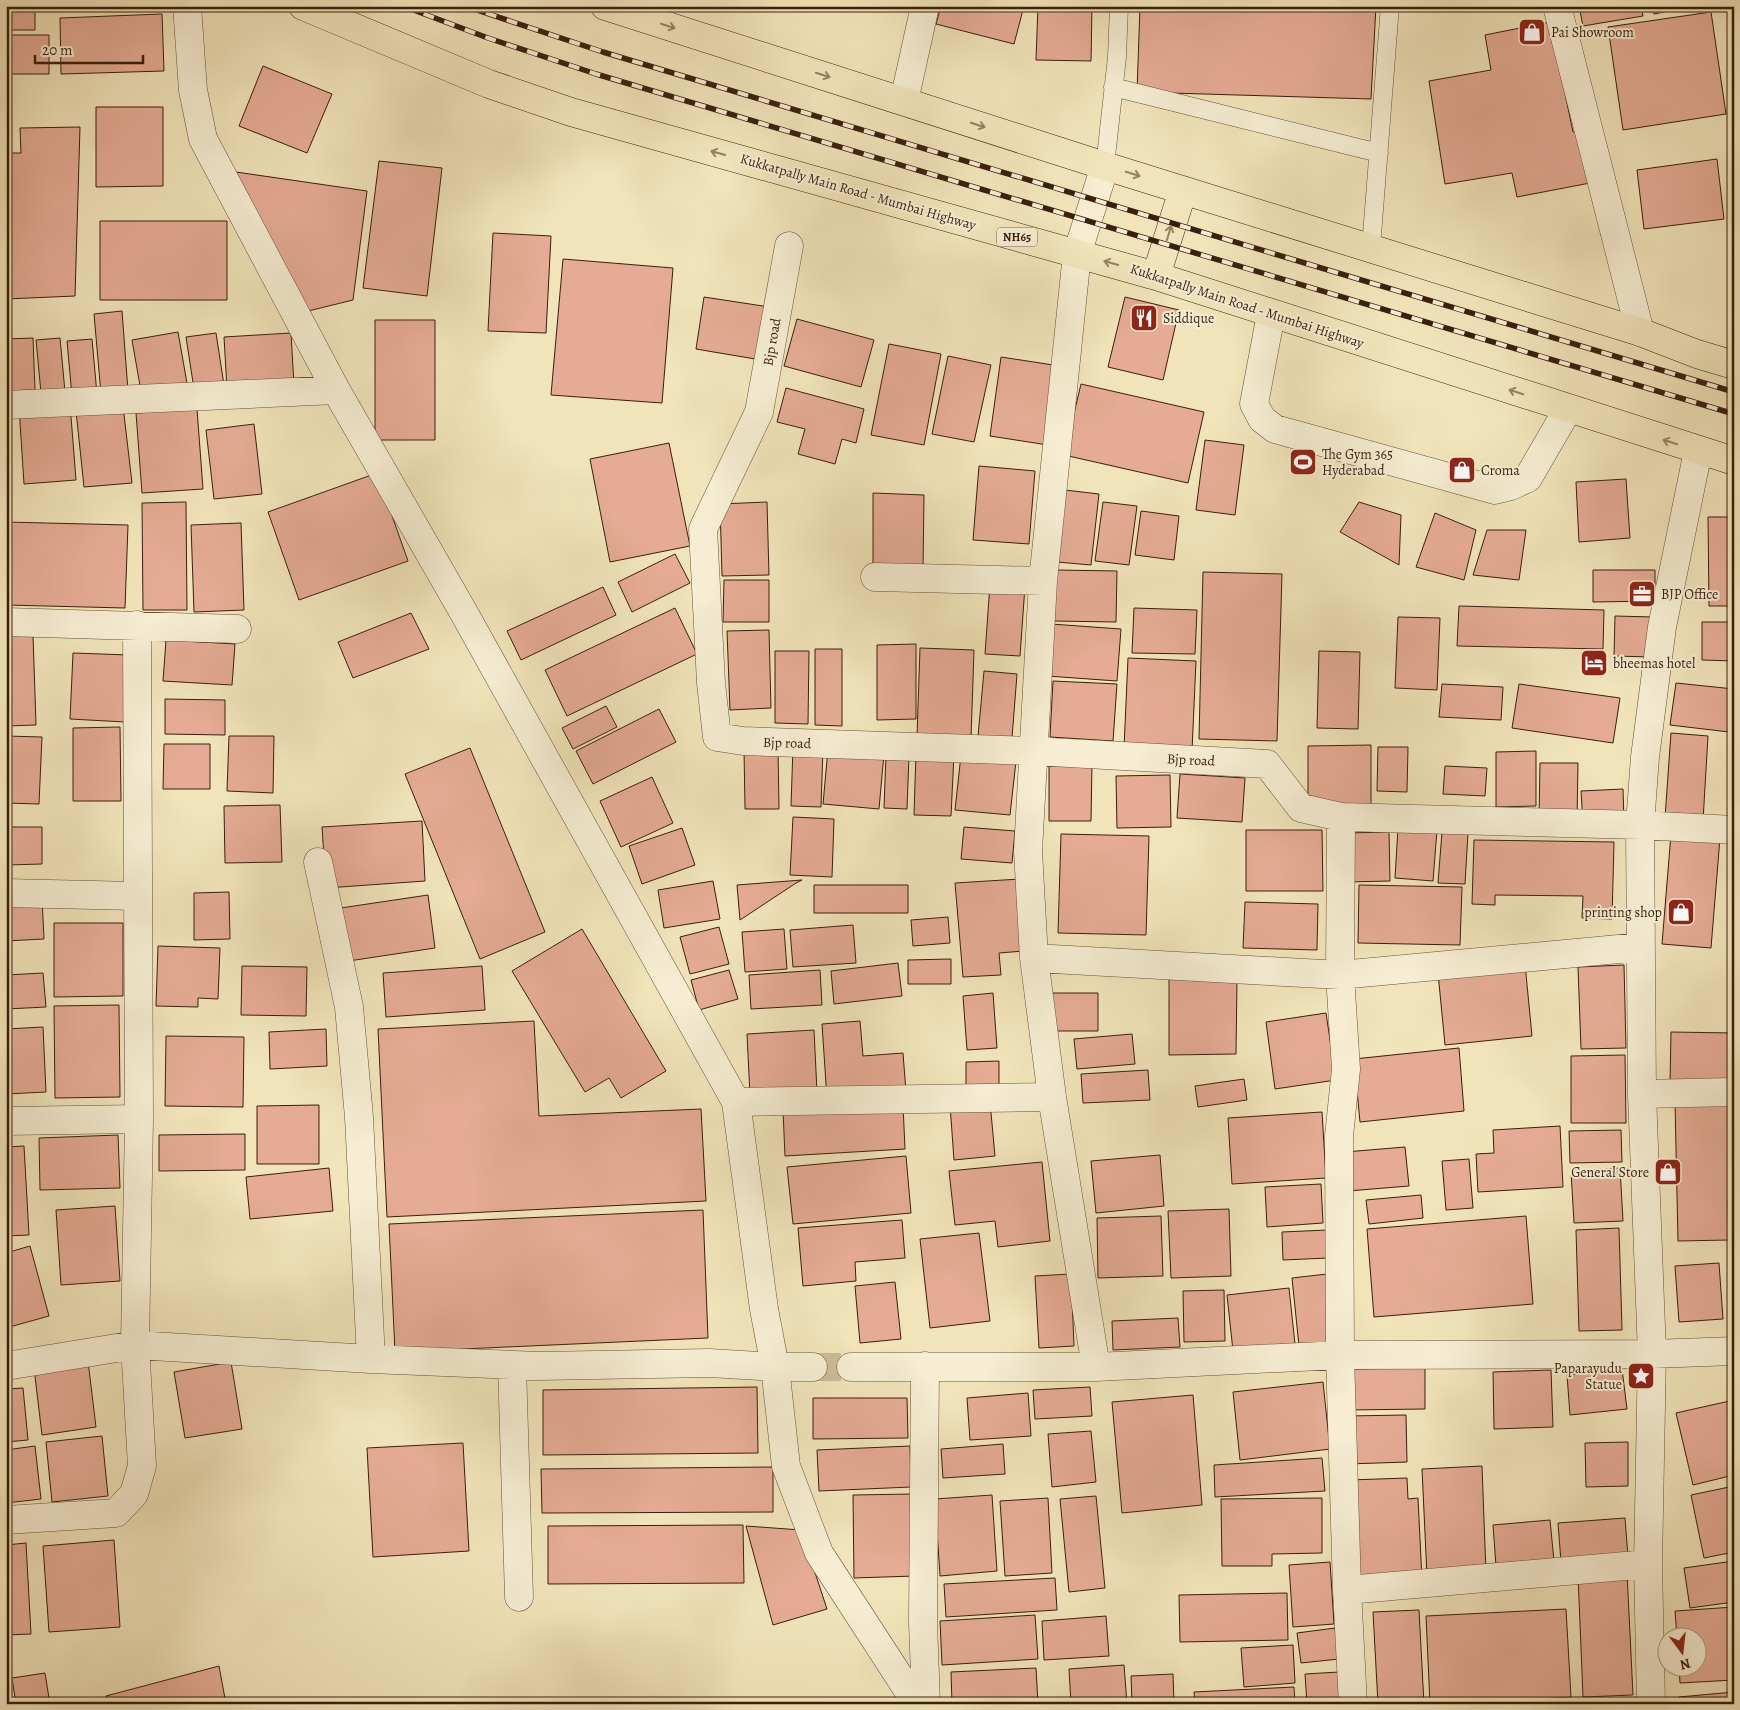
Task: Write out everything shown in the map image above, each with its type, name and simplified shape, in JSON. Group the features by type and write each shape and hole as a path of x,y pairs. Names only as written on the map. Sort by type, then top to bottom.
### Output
{"highway":[{"name":"Kukkatpally Main Road - Mumbai Highway","path":"304,6 489,84 571,112 1156,276 1734,461"},
{"path":"605,6 1105,166 1640,332 1697,354 1734,365"},
{"path":"1156,276 1182,190"}],"street":[{"path":"187,6 193,90 203,139 336,390 469,622 736,1102 764,1309 776,1367 786,1466 819,1553 917,1704"},
{"path":"904,101 925,6"},
{"path":"1557,6 1640,332"},
{"path":"1096,1367 1052,1097 1034,958 1028,851 1043,581 1077,254 1105,166"},
{"name":"Bjp road","path":"789,246 759,412 702,529 711,683 717,737 743,741 1033,750 1267,764 1301,808 1341,818 1640,825 1734,830"},
{"path":"1271,314 1254,404 1262,419 1275,429 1495,490 1511,486 1528,478 1568,409"},
{"path":"6,405 336,390"},
{"path":"1651,1704 1648,1564 1652,1354 1642,1094 1640,825 1645,758 1662,627 1698,451"},
{"path":"875,577 1043,581"},
{"path":"6,622 237,629"},
{"path":"6,1520 116,1513 134,1494 142,1466 135,1345 139,1119 137,625"},
{"path":"1341,818 1340,975 1346,1069 1339,1136 1340,1356 1347,1590 1353,1704"},
{"path":"318,862 349,1008 359,1117 371,1359"},
{"path":"6,893 137,896"},
{"path":"1034,958 1340,975 1640,947"},
{"path":"1642,1094 1734,1092"},
{"path":"736,1102 1052,1097"},
{"path":"6,1121 139,1119"},
{"path":"6,1366 135,1345 371,1359 539,1366 709,1364 813,1367"},
{"path":"851,1367 1096,1367 1340,1356 1652,1354 1734,1351"},
{"path":"512,1364 519,1597"},
{"path":"926,1366 923,1622 926,1704"},
{"path":"1347,1590 1648,1564"}],"lane":[{"path":"1105,166 1117,57 1119,6"},
{"path":"1372,248 1390,6"},
{"path":"1113,87 1378,153"}],"building":[{"path":"6,6 35,6 35,30 6,30"},
{"path":"941,6 1024,6 1014,44 936,24"},
{"path":"1038,6 1092,6 1091,61 1036,60"},
{"path":"1140,6 1376,6 1371,99 1137,92"},
{"path":"1579,6 1641,6 1643,16 1583,26"},
{"path":"1652,6 1695,6 1654,14"},
{"path":"1711,12 1726,114 1623,130 1608,27"},
{"path":"162,14 164,71 61,74 60,18"},
{"path":"1550,22 1573,132 1580,131 1590,183 1517,197 1512,173 1445,184 1429,81 1491,70 1485,35"},
{"path":"6,35 49,35 49,74 6,74"},
{"path":"263,66 332,94 307,153 239,126"},
{"path":"96,107 163,107 163,186 96,187"},
{"path":"80,127 75,296 6,299 6,153 21,153 20,128"},
{"path":"1717,159 1724,219 1644,229 1637,170"},
{"path":"379,161 442,168 427,296 363,288"},
{"path":"229,171 367,191 353,300 300,313"},
{"path":"100,221 227,221 227,300 100,300"},
{"path":"493,233 551,236 546,333 488,331"},
{"path":"563,259 673,268 662,403 551,395"},
{"path":"704,297 776,308 767,361 696,349"},
{"path":"1125,297 1179,310 1163,380 1108,367"},
{"path":"122,311 128,391 101,394 94,314"},
{"path":"797,319 874,340 861,387 784,366"},
{"path":"375,320 435,320 435,440 375,440"},
{"path":"178,332 188,389 142,397 132,340"},
{"path":"216,333 224,385 194,389 186,337"},
{"path":"291,333 294,385 227,389 224,337"},
{"path":"33,338 35,390 6,391 6,339"},
{"path":"60,338 65,392 41,393 36,340"},
{"path":"92,339 97,394 72,396 67,341"},
{"path":"889,344 941,354 924,445 871,435"},
{"path":"948,356 991,365 974,442 932,434"},
{"path":"1001,357 1060,366 1048,445 990,436"},
{"path":"1081,384 1204,412 1188,483 1064,455"},
{"path":"786,388 864,409 856,443 842,439 835,464 798,454 805,429 777,422"},
{"path":"70,404 76,480 24,484 19,407"},
{"path":"123,406 132,483 84,487 76,411"},
{"path":"197,409 203,489 142,493 136,413"},
{"path":"254,424 262,494 214,499 206,430"},
{"path":"1205,440 1244,445 1235,515 1196,510"},
{"path":"669,443 690,546 610,562 590,459"},
{"path":"979,466 1035,471 1029,544 973,540"},
{"path":"377,473 408,561 299,600 268,512"},
{"path":"1626,479 1630,538 1579,542 1576,482"},
{"path":"1065,490 1099,494 1091,565 1057,562"},
{"path":"873,493 924,495 923,570 873,570"},
{"path":"186,502 187,610 143,610 142,503"},
{"path":"767,502 769,575 722,576 720,504"},
{"path":"1103,502 1137,506 1129,565 1095,561"},
{"path":"1359,502 1401,515 1399,565 1340,532"},
{"path":"1141,511 1179,516 1174,560 1135,555"},
{"path":"1435,513 1476,530 1464,580 1416,567"},
{"path":"1708,517 1734,517 1734,606 1709,606"},
{"path":"6,522 128,525 125,608 6,605"},
{"path":"241,523 244,610 194,612 191,525"},
{"path":"1487,530 1526,530 1519,580 1473,575"},
{"path":"675,554 690,583 632,612 618,582"},
{"path":"1056,570 1117,571 1116,622 1054,621"},
{"path":"1593,570 1655,570 1655,601 1593,602"},
{"path":"1203,572 1282,574 1277,741 1199,739"},
{"path":"724,580 769,580 769,622 723,622"},
{"path":"990,584 1025,586 1020,656 985,654"},
{"path":"603,587 616,615 521,660 507,631"},
{"path":"1459,606 1604,610 1603,649 1457,646"},
{"path":"675,608 697,654 567,716 545,670"},
{"path":"1134,608 1197,610 1195,654 1132,653"},
{"path":"411,613 429,649 353,678 338,642"},
{"path":"1615,616 1654,617 1653,657 1614,656"},
{"path":"1398,617 1440,618 1437,690 1395,688"},
{"path":"1702,622 1734,622 1734,661 1702,660"},
{"path":"1051,624 1121,629 1117,681 1047,676"},
{"path":"769,630 771,708 730,710 727,631"},
{"path":"33,635 36,725 6,726 6,636"},
{"path":"166,640 235,644 232,685 163,681"},
{"path":"916,644 916,719 877,720 877,645"},
{"path":"920,648 974,650 971,738 917,736"},
{"path":"815,649 842,649 842,726 815,725"},
{"path":"775,651 809,651 808,724 775,723"},
{"path":"1319,651 1360,652 1358,729 1317,728"},
{"path":"73,653 129,655 125,722 70,719"},
{"path":"1128,658 1196,661 1192,751 1124,748"},
{"path":"984,671 1017,674 1012,738 978,736"},
{"path":"1053,681 1117,684 1113,741 1050,737"},
{"path":"1676,683 1734,689 1729,732 1670,725"},
{"path":"1442,684 1503,687 1501,720 1439,717"},
{"path":"1519,684 1620,698 1613,743 1512,728"},
{"path":"165,699 225,700 225,735 165,734"},
{"path":"606,706 617,727 573,749 562,728"},
{"path":"659,709 676,742 593,784 576,751"},
{"path":"120,727 121,801 73,801 73,728"},
{"path":"1671,733 1708,736 1703,821 1665,818"},
{"path":"6,736 42,737 39,804 6,803"},
{"path":"229,736 274,736 273,793 227,791"},
{"path":"164,744 210,744 210,789 163,789"},
{"path":"1371,745 1371,807 1308,807 1308,746"},
{"path":"793,747 823,748 821,807 791,806"},
{"path":"1378,747 1408,747 1407,792 1377,791"},
{"path":"470,748 545,932 480,959 405,774"},
{"path":"778,748 779,809 745,809 744,749"},
{"path":"828,749 884,754 879,809 823,804"},
{"path":"1536,751 1536,806 1496,807 1496,752"},
{"path":"916,753 954,754 951,816 914,815"},
{"path":"886,755 909,756 907,809 884,808"},
{"path":"961,755 1016,761 1010,815 955,810"},
{"path":"1734,760 1734,814 1729,813"},
{"path":"1049,762 1092,762 1091,821 1049,821"},
{"path":"1540,763 1578,763 1577,820 1539,820"},
{"path":"1445,766 1487,768 1485,796 1443,794"},
{"path":"1180,774 1245,778 1242,822 1177,818"},
{"path":"1170,775 1171,827 1117,828 1116,776"},
{"path":"652,777 673,823 621,847 600,801"},
{"path":"1623,789 1624,821 1583,823 1581,791"},
{"path":"280,805 282,862 225,863 224,806"},
{"path":"793,817 834,819 832,877 790,875"},
{"path":"422,821 425,881 326,888 322,827"},
{"path":"6,827 42,827 42,864 6,865"},
{"path":"964,827 1015,831 1012,863 961,859"},
{"path":"682,828 695,865 642,884 629,846"},
{"path":"1398,828 1437,830 1433,881 1395,878"},
{"path":"1246,830 1322,830 1323,891 1246,891"},
{"path":"1389,832 1390,881 1347,882 1346,833"},
{"path":"1442,832 1468,833 1465,884 1438,883"},
{"path":"1061,834 1149,836 1146,935 1058,933"},
{"path":"1671,834 1720,838 1711,948 1662,944"},
{"path":"1474,840 1614,842 1612,919 1582,918 1583,896 1495,895 1495,905 1472,904"},
{"path":"1020,879 1024,951 999,953 1001,975 963,977 955,883"},
{"path":"802,880 796,883 740,920 737,885"},
{"path":"713,881 720,919 664,928 658,890"},
{"path":"814,885 908,885 908,913 814,913"},
{"path":"1359,885 1462,887 1460,945 1358,943"},
{"path":"229,892 230,939 194,940 194,893"},
{"path":"428,895 435,948 342,962 334,909"},
{"path":"42,898 44,939 6,941 6,899"},
{"path":"1245,902 1318,904 1317,950 1243,948"},
{"path":"948,917 950,943 913,946 911,920"},
{"path":"54,923 123,923 123,996 54,997"},
{"path":"853,925 856,963 793,967 790,930"},
{"path":"719,927 729,964 690,974 680,937"},
{"path":"582,929 666,1071 621,1098 609,1078 585,1092 512,971"},
{"path":"784,929 787,969 745,972 742,932"},
{"path":"158,946 220,948 218,999 198,998 198,1007 156,1006"},
{"path":"951,959 951,984 908,984 908,960"},
{"path":"898,963 902,996 834,1004 831,971"},
{"path":"1525,964 1532,1036 1445,1045 1438,973"},
{"path":"1624,965 1626,1048 1581,1049 1578,967"},
{"path":"242,966 307,967 306,1016 241,1015"},
{"path":"482,966 485,1010 386,1017 383,973"},
{"path":"729,970 738,999 699,1010 691,980"},
{"path":"820,970 822,1005 751,1009 749,975"},
{"path":"43,973 46,1007 6,1009 6,975"},
{"path":"1169,979 1237,979 1236,1054 1169,1055"},
{"path":"993,993 997,1048 967,1050 963,996"},
{"path":"1049,993 1098,993 1098,1031 1048,1031"},
{"path":"119,1005 120,1097 55,1098 54,1006"},
{"path":"1326,1013 1336,1080 1275,1089 1266,1022"},
{"path":"534,1021 539,1116 701,1109 706,1201 387,1217 378,1029"},
{"path":"860,1021 863,1056 903,1053 906,1092 827,1099 822,1024"},
{"path":"43,1027 46,1092 6,1094 6,1029"},
{"path":"326,1029 327,1066 270,1069 269,1032"},
{"path":"814,1030 817,1092 750,1095 747,1034"},
{"path":"1671,1032 1734,1033 1734,1085 1670,1084"},
{"path":"1132,1034 1135,1064 1077,1069 1074,1039"},
{"path":"166,1036 244,1037 243,1107 165,1106"},
{"path":"1459,1048 1464,1111 1360,1122 1354,1059"},
{"path":"1625,1055 1626,1123 1571,1123 1571,1056"},
{"path":"999,1061 999,1086 966,1087 966,1062"},
{"path":"1148,1070 1150,1100 1083,1103 1081,1074"},
{"path":"1244,1079 1247,1100 1198,1107 1195,1086"},
{"path":"1734,1101 1734,1200 1728,1201 1729,1240 1678,1241 1675,1102"},
{"path":"990,1102 995,1156 954,1160 950,1105"},
{"path":"319,1105 319,1164 257,1164 257,1106"},
{"path":"903,1105 905,1149 785,1156 783,1111"},
{"path":"1322,1112 1326,1178 1232,1184 1228,1118"},
{"path":"1560,1126 1563,1187 1478,1192 1476,1154 1494,1153 1493,1130"},
{"path":"1621,1130 1622,1162 1570,1163 1569,1131"},
{"path":"245,1134 245,1170 159,1171 159,1135"},
{"path":"118,1135 120,1188 40,1190 39,1138"},
{"path":"24,1146 29,1235 6,1236 6,1147"},
{"path":"1405,1147 1409,1186 1348,1191 1345,1152"},
{"path":"1160,1155 1164,1206 1096,1213 1091,1161"},
{"path":"906,1156 911,1213 793,1224 787,1167"},
{"path":"1469,1159 1473,1208 1446,1210 1442,1161"},
{"path":"1042,1162 1050,1241 998,1247 995,1221 955,1225 949,1171"},
{"path":"329,1168 333,1211 250,1219 246,1177"},
{"path":"1620,1168 1623,1221 1574,1223 1571,1171"},
{"path":"1321,1184 1323,1223 1267,1227 1265,1187"},
{"path":"1421,1195 1423,1218 1369,1224 1366,1200"},
{"path":"115,1206 120,1281 61,1285 56,1210"},
{"path":"1229,1209 1231,1276 1171,1278 1168,1211"},
{"path":"703,1210 708,1338 395,1352 389,1224"},
{"path":"1161,1216 1163,1276 1098,1278 1097,1218"},
{"path":"1526,1216 1533,1304 1374,1317 1367,1229"},
{"path":"902,1220 905,1258 855,1262 856,1281 803,1286 798,1228"},
{"path":"1619,1228 1622,1330 1579,1331 1576,1230"},
{"path":"1327,1230 1328,1258 1283,1260 1282,1232"},
{"path":"979,1233 990,1321 930,1328 920,1239"},
{"path":"30,1246 49,1316 6,1328 6,1253"},
{"path":"1719,1263 1723,1319 1679,1322 1675,1266"},
{"path":"1071,1274 1074,1346 1039,1348 1035,1276"},
{"path":"1327,1274 1333,1342 1299,1346 1292,1278"},
{"path":"1734,1279 1734,1315 1730,1280"},
{"path":"895,1282 901,1339 860,1343 855,1286"},
{"path":"1289,1288 1295,1344 1233,1351 1227,1295"},
{"path":"1224,1290 1225,1341 1184,1342 1183,1291"},
{"path":"1178,1318 1180,1347 1113,1350 1112,1321"},
{"path":"88,1361 96,1427 42,1435 34,1368"},
{"path":"231,1362 242,1429 185,1438 174,1372"},
{"path":"1425,1368 1425,1409 1348,1410 1347,1369"},
{"path":"1622,1369 1627,1409 1570,1415 1567,1375"},
{"path":"1551,1370 1553,1427 1494,1429 1493,1372"},
{"path":"1323,1382 1330,1449 1240,1460 1233,1392"},
{"path":"757,1387 758,1453 543,1455 543,1390"},
{"path":"1090,1387 1092,1416 1035,1419 1033,1390"},
{"path":"23,1388 28,1440 6,1442 6,1389"},
{"path":"1028,1393 1031,1436 970,1440 967,1398"},
{"path":"1193,1395 1202,1505 1122,1513 1112,1402"},
{"path":"813,1398 907,1398 908,1438 813,1439"},
{"path":"1734,1400 1734,1475 1693,1485 1676,1413"},
{"path":"1406,1415 1407,1462 1348,1464 1347,1416"},
{"path":"1091,1431 1096,1482 1052,1487 1048,1434"},
{"path":"102,1436 108,1496 52,1502 46,1442"},
{"path":"1628,1442 1628,1486 1586,1487 1585,1443"},
{"path":"463,1443 469,1551 373,1557 367,1448"},
{"path":"1003,1444 1005,1474 943,1478 941,1449"},
{"path":"35,1446 41,1499 6,1503 6,1450"},
{"path":"910,1446 911,1487 819,1491 817,1450"},
{"path":"1322,1458 1325,1491 1215,1497 1214,1465"},
{"path":"1482,1466 1486,1573 1427,1576 1422,1469"},
{"path":"773,1467 773,1512 542,1513 541,1469"},
{"path":"1407,1478 1408,1499 1418,1498 1422,1580 1355,1581 1349,1480"},
{"path":"1734,1486 1734,1552 1704,1558 1691,1495"},
{"path":"913,1494 915,1576 854,1578 853,1495"},
{"path":"992,1495 997,1571 940,1576 935,1499"},
{"path":"1096,1496 1105,1588 1069,1592 1060,1499"},
{"path":"1048,1498 1052,1573 1005,1576 1000,1501"},
{"path":"1322,1498 1322,1553 1272,1554 1272,1566 1222,1566 1221,1499"},
{"path":"1625,1518 1628,1557 1561,1562 1558,1523"},
{"path":"1550,1520 1554,1561 1496,1566 1493,1525"},
{"path":"743,1525 744,1583 548,1584 548,1526"},
{"path":"746,1526 801,1530 827,1609 773,1625"},
{"path":"114,1540 120,1627 49,1632 43,1546"},
{"path":"26,1543 31,1634 6,1635 6,1545"},
{"path":"1734,1561 1734,1602 1690,1608 1684,1568"},
{"path":"1330,1562 1334,1624 1293,1627 1289,1565"},
{"path":"1627,1573 1633,1695 1583,1697 1578,1575"},
{"path":"1055,1578 1057,1610 946,1617 944,1584"},
{"path":"1287,1593 1288,1640 1180,1642 1179,1595"},
{"path":"1734,1607 1734,1680 1680,1683 1680,1678 1708,1678 1708,1628 1676,1628 1675,1611"},
{"path":"1566,1609 1571,1697 1481,1702 1481,1704 1430,1704 1426,1616"},
{"path":"1419,1610 1424,1704 1378,1704 1373,1612"},
{"path":"1035,1615 1038,1659 942,1665 940,1621"},
{"path":"1106,1616 1109,1656 1044,1660 1042,1621"},
{"path":"1335,1628 1339,1659 1301,1663 1297,1633"},
{"path":"1293,1645 1295,1683 1244,1687 1241,1648"},
{"path":"1124,1665 1127,1704 1071,1704 1069,1669"},
{"path":"219,1666 226,1704 108,1704 106,1696"},
{"path":"1036,1668 1038,1704 952,1704 951,1672"},
{"path":"1339,1672 1341,1704 1307,1704 1305,1674"},
{"path":"45,1673 50,1704 16,1704 12,1678"},
{"path":"1173,1674 1174,1704 1132,1704 1131,1676"},
{"path":"1294,1687 1295,1704 1195,1704 1194,1692"},
{"path":"1734,1692 1734,1704 1679,1704 1679,1697"},
{"path":"1613,1699 1614,1704 1513,1704"}],"tunnel":[{"path":"813,1367 851,1367"}],"railway":[{"path":"403,6 488,38 596,74 1734,414"},
{"path":"465,6 603,52 1734,392"}],"place":[{"name":"Pai Showroom","path":"1532,32"},
{"name":"Siddique","path":"1144,318"},
{"name":"The Gym 365 Hyderabad","path":"1303,462"},
{"name":"Croma","path":"1462,470"},
{"name":"BJP Office","path":"1642,594"},
{"name":"bheemas hotel","path":"1594,663"},
{"name":"printing shop","path":"1681,912"},
{"name":"General Store","path":"1668,1172"},
{"name":"Paparayudu Statue","path":"1641,1376"}]}
